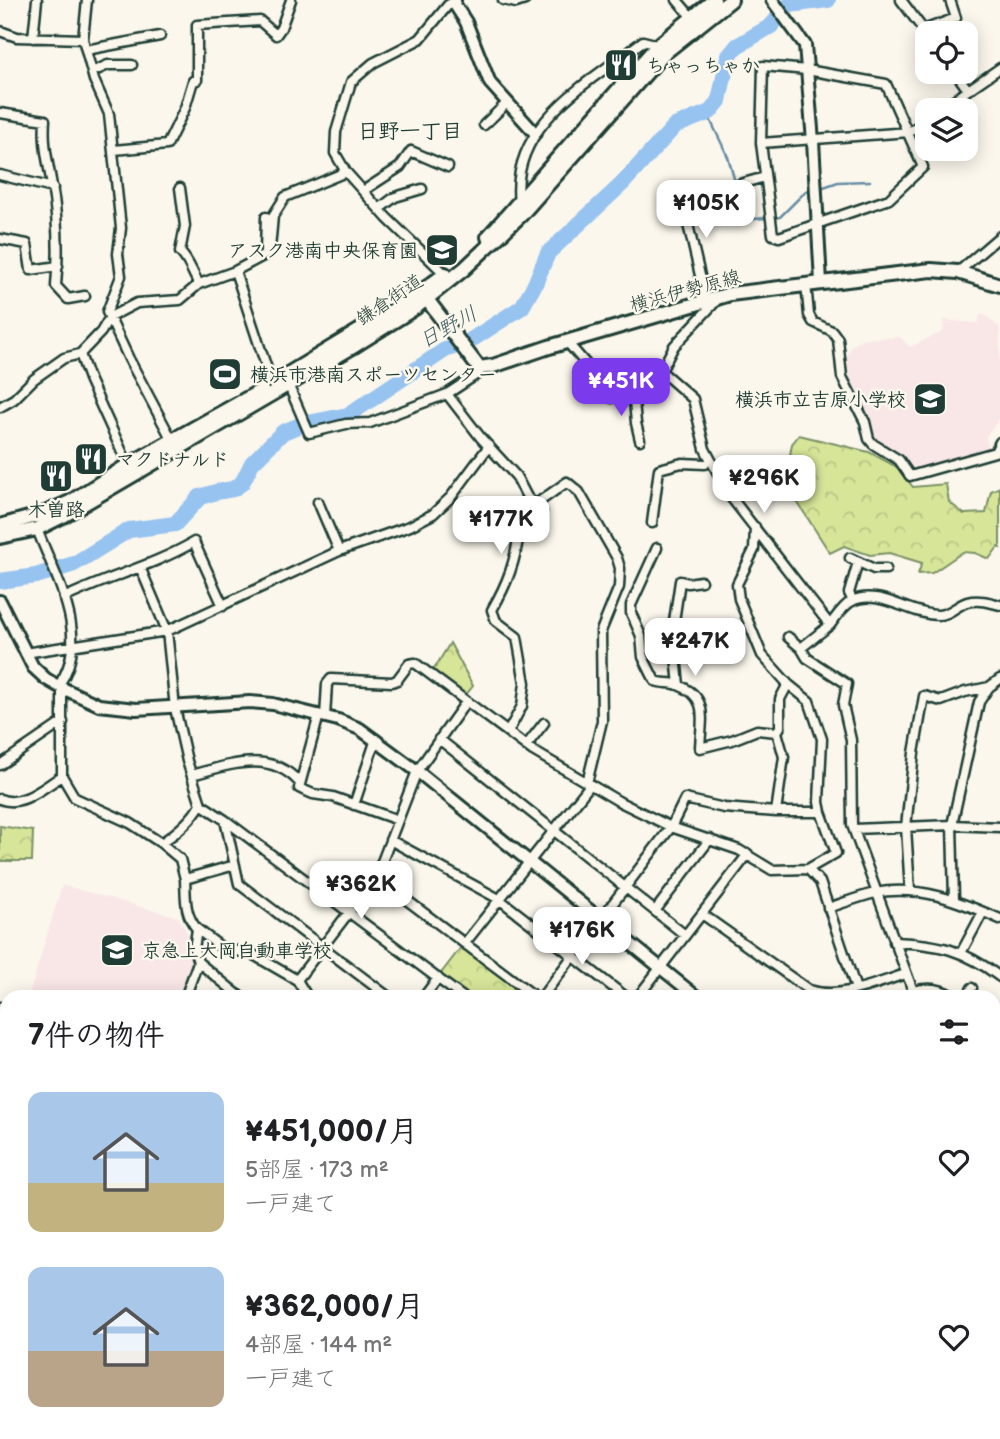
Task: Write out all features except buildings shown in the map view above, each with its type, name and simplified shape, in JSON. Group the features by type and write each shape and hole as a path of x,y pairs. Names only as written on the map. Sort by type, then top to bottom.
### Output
{"main road":[{"name":"鎌倉街道","path":"0,526 43,514 70,502 424,295 488,237 660,51 695,21 714,0"},
{"name":"鎌倉街道","path":"695,21 731,0"},
{"name":"鎌倉街道","path":"0,537 37,529 63,516 356,345 474,260 520,216 660,51"},
{"name":"横浜伊勢原線","path":"479,368 721,296 930,270 958,272 1000,285"},
{"path":"424,295 479,368"}],"street":[{"path":"33,38 37,0"},
{"path":"87,0 83,39 92,72 109,114 121,228 118,254 121,276 107,312 172,440"},
{"path":"455,0 490,83 535,133"},
{"path":"445,274 379,209 346,172 335,153 336,132 351,82 373,63 420,39 455,0"},
{"path":"503,0 516,3 524,0"},
{"path":"677,0 695,21"},
{"path":"901,0 916,21"},
{"path":"950,0 956,18 950,21"},
{"path":"114,150 167,145 186,108 193,81 197,80 197,25 260,20 276,35 281,28 289,1"},
{"path":"775,4 804,45 813,141 821,282"},
{"path":"0,31 17,37 83,39"},
{"path":"86,50 160,36"},
{"path":"519,203 517,181 535,133 550,112 643,41 660,51"},
{"path":"92,72 108,65 132,65"},
{"path":"763,66 807,69 887,84 909,132 923,167 889,199 818,225 779,237 773,236 761,143 763,66"},
{"path":"957,98 1000,68"},
{"path":"964,84 968,90"},
{"path":"484,125 507,103"},
{"path":"0,113 45,120 43,144 53,188 59,248 56,286 68,299 85,296"},
{"path":"761,143 909,132 915,128"},
{"path":"363,191 400,167 411,151 448,167"},
{"path":"2,403 64,358 80,354 101,332 110,317 137,303 180,300 199,284 235,271 265,255 270,249 273,216 285,197 346,172"},
{"path":"0,175 53,188"},
{"path":"706,301 687,220 731,197 740,184 765,177"},
{"path":"180,188 185,226 180,253 189,260 191,271 199,284"},
{"path":"379,209 395,197 422,189"},
{"path":"265,217 265,255"},
{"path":"958,272 1000,236"},
{"path":"0,239 27,244 31,270 58,266"},
{"path":"235,271 272,384"},
{"path":"806,284 809,315 813,322 832,331 838,339 842,377 865,422 869,439 899,460 910,476 995,452 1000,442"},
{"path":"567,342 606,394 612,398 633,390 661,371 674,346 721,296"},
{"path":"80,354 128,466"},
{"path":"288,384 309,433 346,424 370,423 447,394 479,373 479,368"},
{"path":"661,371 693,399 705,449 730,496 830,625"},
{"path":"633,390 640,440"},
{"path":"447,394 516,476 527,497 542,512 519,531 516,556 505,586 492,610 496,621 517,637 524,683 522,706 508,733"},
{"path":"25,653 167,631 339,551 393,533 433,514 451,497 489,446"},
{"path":"652,523 659,469 682,463 705,464"},
{"path":"465,943 589,784 602,721 601,631 620,587 617,558 579,492 567,482 536,504"},
{"path":"318,502 339,551"},
{"path":"398,820 333,797 313,794 299,788 299,782 322,716 327,684 331,680 392,682 397,680 409,664 415,663 526,746 589,784 671,827 748,854 772,870 808,869 835,853 821,812 822,739 809,701 788,684 762,655 739,599 737,584 754,550 755,527"},
{"path":"37,529 64,598 74,645 69,667 60,687 63,722 62,776 75,798 130,823 161,842 180,859 185,879 186,912 197,929 222,948 252,954 297,980 303,990"},
{"path":"64,598 88,586 140,568 194,542 223,606"},
{"path":"657,548 631,605 631,613 641,636 643,657 655,681 679,685 696,694 701,703 700,748 757,730 777,732"},
{"path":"853,601 849,593 854,560 874,569 886,569"},
{"path":"140,568 167,631 175,708 201,804 454,990"},
{"path":"679,685 673,628 680,581 701,581"},
{"path":"801,648 830,625 844,607 866,597 923,614 941,615 951,612 965,602 978,600 1000,605"},
{"path":"0,601 25,653 46,679 99,705 111,708 175,708 250,702 273,704 360,729 376,739 688,990"},
{"path":"788,638 801,648 807,658 847,684 843,705 851,740 854,829 913,990"},
{"path":"954,899 952,825 979,702 989,687 1000,679"},
{"path":"776,812 784,757 777,732 780,727 780,699 788,684"},
{"path":"911,891 906,827 914,753 924,696 941,701 989,687"},
{"path":"297,980 376,877 416,771 466,702"},
{"path":"2,761 63,722"},
{"path":"526,746 544,723"},
{"path":"354,805 376,739"},
{"path":"439,739 685,935"},
{"path":"192,775 236,763 261,761 290,772 299,782"},
{"path":"0,799 18,802 62,776"},
{"path":"545,990 671,827 685,799 724,808 821,812"},
{"path":"161,842 175,834 193,817 201,804"},
{"path":"225,820 239,884 379,990"},
{"path":"854,829 952,825 1000,827"},
{"path":"655,911 710,839"},
{"path":"390,840 499,899 616,990"},
{"path":"643,990 748,854"},
{"path":"185,879 235,865"},
{"path":"808,869 820,882 856,989"},
{"path":"376,877 528,990"},
{"path":"828,908 876,893 911,891 954,899 1000,919"},
{"path":"961,953 983,912"},
{"path":"702,914 808,990"},
{"path":"197,929 194,949 198,962 232,990"},
{"path":"894,942 929,944 961,953 983,964 1000,977"},
{"path":"188,990 198,962"},
{"path":"853,990 906,974"},
{"path":"429,990 438,978"},
{"path":"918,990 945,990"}],"shaded area":[{"name":"横浜市立吉原小学校","path":"980,315 985,315 1000,328 1000,419 986,436 989,450 916,473 911,470 904,457 901,458 877,444 874,439 870,419 849,380 847,355 851,347 861,339 900,337 910,347 944,331 943,320 978,323"},
{"name":"京急上大岡自動車学校","path":"62,885 178,917 190,938 192,961 182,990 30,990"}],"green space":[{"path":"799,435 869,452 897,467 913,487 946,484 949,502 964,514 986,513 991,491 1000,487 1000,548 998,547 989,559 975,553 963,552 932,573 918,574 922,563 889,553 870,555 844,546 830,553 785,483 792,444"},
{"path":"450,643 473,686 465,696 433,671"},
{"path":"0,826 33,831 32,861 0,861"},
{"path":"462,946 515,987 513,990 459,990 439,976"}],"waterway":[{"name":"日野川","path":"0,581 36,576 74,564 129,530 175,524 200,497 233,489 242,483 252,463 283,432 303,424 348,415 445,350 468,342 522,307 548,253 622,184 675,126 710,112 719,101 728,57 737,46 771,26 789,5 828,0"},
{"path":"707,113 728,157 736,185"},
{"path":"818,189 838,182 870,181"},
{"path":"732,199 731,205 754,219 780,217 806,191 812,190"}],"place":[{"name":"ちゃっちゃか","path":"621,65"},
{"name":"アスク港南中央保育園","path":"442,250"},
{"name":"横浜市港南スポーツセンター","path":"225,374"},
{"name":"横浜市立吉原小学校","path":"930,399"},
{"name":"マクドナルド","path":"91,459"},
{"name":"木曽路","path":"56,476"},
{"name":"京急上大岡自動車学校","path":"117,950"}],"district":[{"name":"日野一丁目","path":"410,131"}]}
